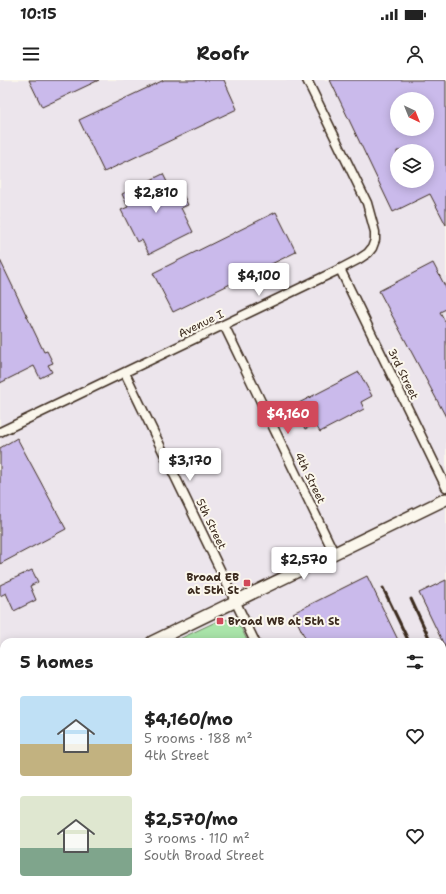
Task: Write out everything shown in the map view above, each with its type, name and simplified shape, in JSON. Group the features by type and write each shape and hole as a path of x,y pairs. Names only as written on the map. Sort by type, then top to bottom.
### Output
{"street":[{"name":"Avenue I","path":"0,432 340,269 360,259 368,253 372,248 376,232 366,203 307,80"},
{"name":"3rd Street","path":"340,269 446,487"},
{"name":"4th Street","path":"224,325 334,553"},
{"name":"5th Street","path":"125,373 253,638"},
{"path":"160,638 446,499"}],"shaded area":[{"path":"0,80 446,80 446,638 0,638"}],"green space":[{"path":"222,619 236,623 246,638 182,638"}],"building":[{"path":"29,80 99,80 42,107"},
{"path":"164,80 224,80 237,109 104,172 79,120"},
{"path":"330,80 446,80 446,225 430,194 393,212"},
{"path":"163,174 171,190 180,188 188,205 181,208 193,232 149,254 142,240 137,242 121,210 128,207 122,194"},
{"path":"276,212 296,252 173,312 153,273"},
{"path":"0,260 44,352 47,351 53,363 48,365 52,372 40,378 34,366 0,383"},
{"path":"433,263 446,288 446,309 440,312 446,323 446,417 379,291"},
{"path":"359,372 372,396 361,402 364,409 320,432 315,424 305,429 293,406"},
{"path":"17,438 66,529 0,564 0,448"},
{"path":"32,570 38,582 30,586 36,600 14,611 6,593 0,596 0,585"},
{"path":"367,576 397,638 305,638 293,613"},
{"path":"446,580 446,638 441,638 419,593"}],"railway":[{"path":"383,588 407,638"},
{"path":"411,599 429,638"}],"place":[{"name":"Broad EB at 5th St","path":"247,583"},
{"name":"Broad WB at 5th St","path":"220,621"}]}
